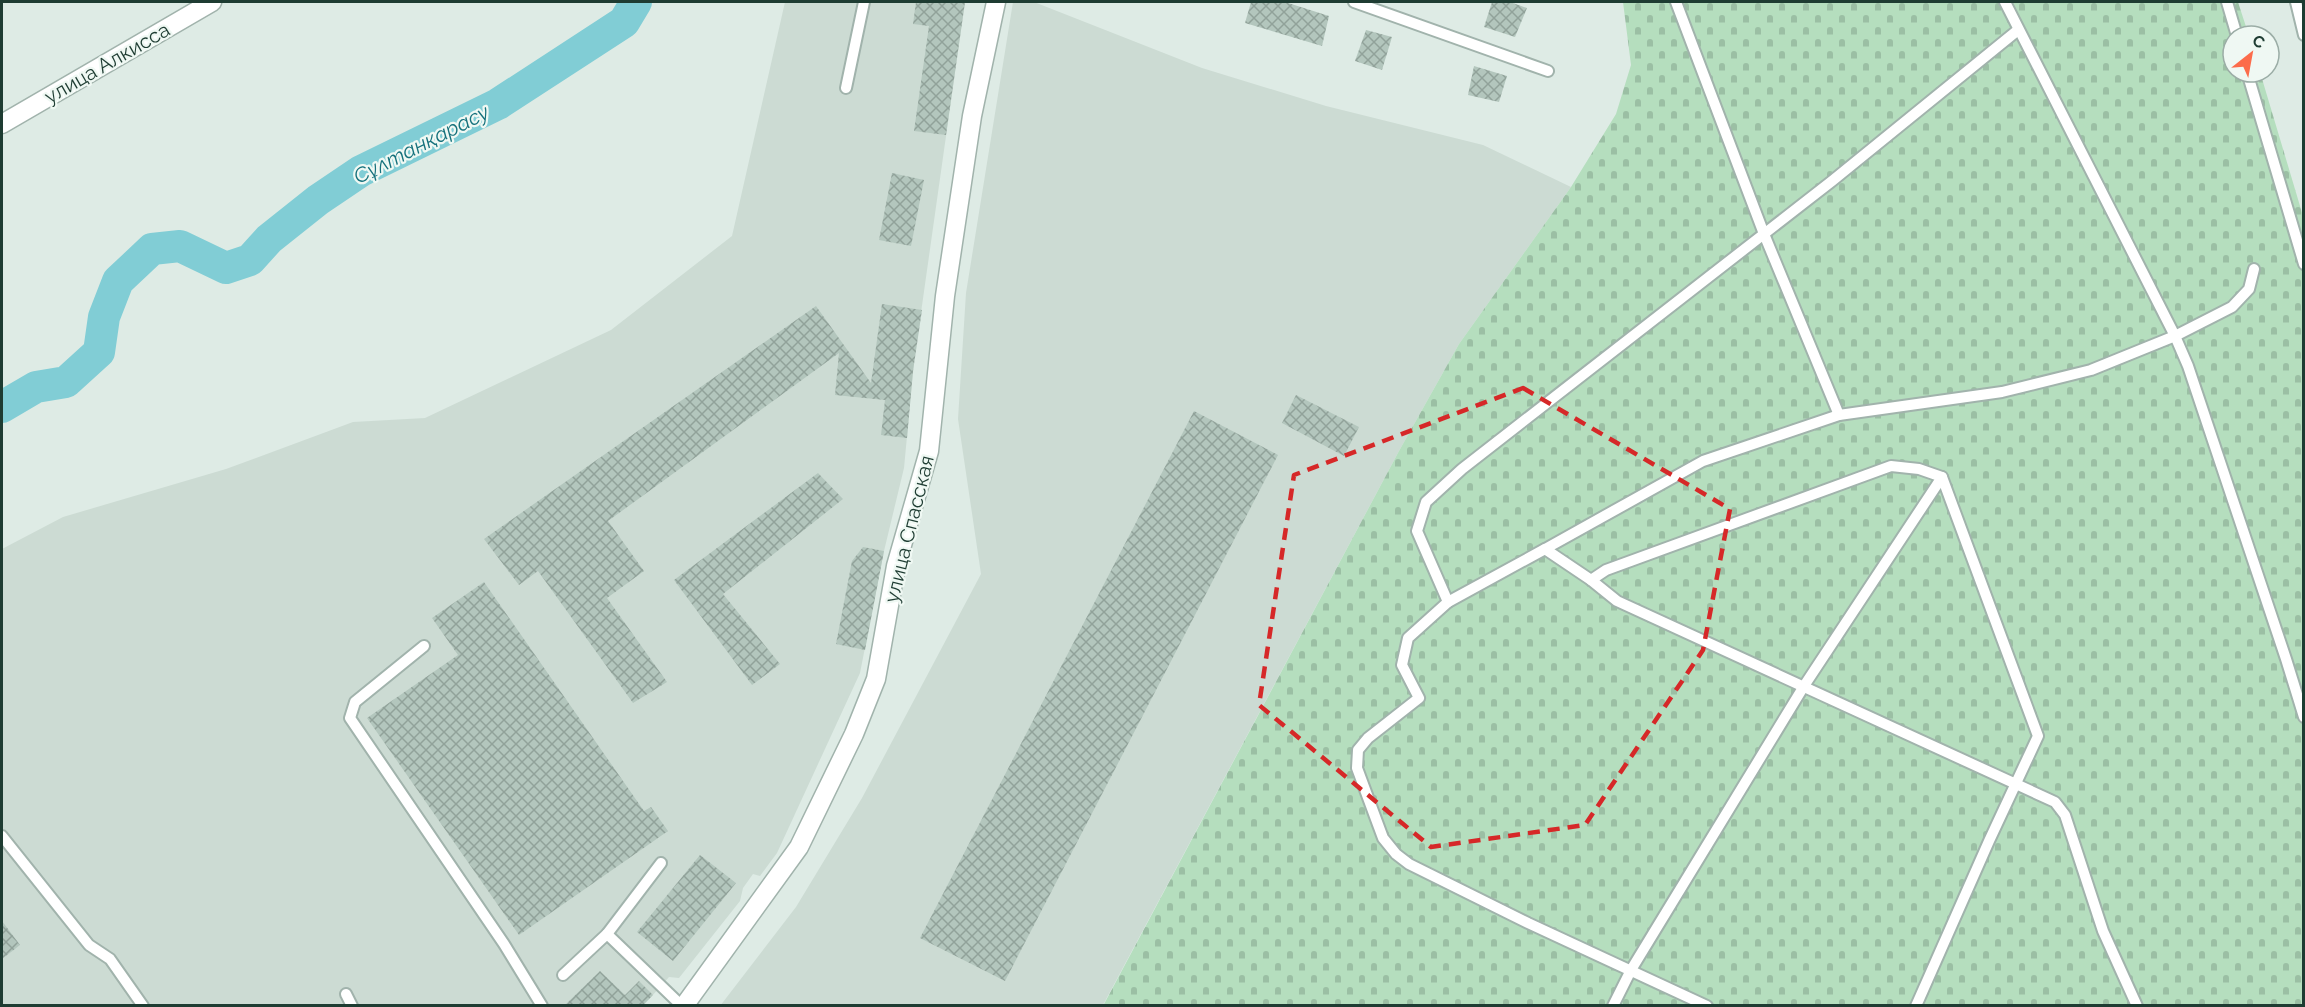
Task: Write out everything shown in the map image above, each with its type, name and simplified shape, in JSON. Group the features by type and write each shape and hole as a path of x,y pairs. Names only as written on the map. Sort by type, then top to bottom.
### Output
{"street":[{"name":"улица Алкисса","path":"2,124 212,2"},
{"name":"улица Спасская","path":"683,1005 799,847 854,734 876,680 896,566 929,451 945,296 972,116 996,2"}],"lane":[{"path":"846,88 864,2"},
{"path":"1354,2 1548,71"},
{"path":"1676,2 1764,234 1839,415"},
{"path":"2005,2 2175,336 2195,389 2304,717"},
{"path":"2227,2 2233,24"},
{"path":"2296,2 2304,35"},
{"path":"1448,602 1418,531 1426,502 1513,429 1764,234 2018,30"},
{"path":"2251,84 2304,264"},
{"path":"1707,1005 1528,923 1409,864 1396,854 1383,838 1357,768 1358,750 1368,738 1419,698 1402,665 1408,638 1448,602 1703,461 1839,415 2002,392 2091,370 2175,336 2232,308 2249,289 2254,270"},
{"path":"1591,580 1606,570 1891,466 1919,469 1942,477"},
{"path":"1613,1005 1631,970 1804,686 1942,477"},
{"path":"1917,1005 2038,736 1942,477"},
{"path":"1545,549 1591,580 1617,601 2055,802 2065,815 2103,931 2137,1005"},
{"path":"424,646 355,702 350,718 497,934 542,1005"},
{"path":"2,836 89,945 110,959 143,1005"},
{"path":"563,975 607,934 661,863"},
{"path":"607,934 683,1005"},
{"path":"346,994 352,1005"}],"highlighted area":[{"path":"1523,388 1730,509 1703,650 1585,825 1431,847 1259,705 1294,475"}],"shaded area":[{"path":"785,2 965,2 914,362 904,468 884,551 860,673 777,853 760,876 753,874 743,888 740,901 679,978 669,977 643,1006 2,1006 2,549 63,517 226,469 353,422 425,418 611,330 732,236"},
{"path":"1013,2 1034,2 1202,68 1326,106 1483,145 1571,187 1459,344 1399,451 1103,1005 720,1006 796,907 862,798 981,574 958,419 966,293"}],"green space":[{"path":"1623,2 2238,2 2245,24 2221,24 2221,84 2264,84 2303,216 2303,1005 1103,1006 1399,451 1459,344 1571,187 1616,114 1631,65"}],"building":[{"path":"916,2 965,2 946,135 914,131 929,26 913,24"},
{"path":"1251,2 1285,2 1329,16 1322,46 1245,23"},
{"path":"1492,2 1510,2 1527,8 1515,37 1484,27"},
{"path":"1366,30 1392,37 1382,70 1355,61"},
{"path":"1474,66 1507,76 1499,102 1468,95"},
{"path":"892,173 924,180 911,246 879,240"},
{"path":"882,304 922,310 913,371 907,438 881,435 885,400 835,395 839,353 608,521 644,571 607,598 667,682 633,703 538,571 519,585 484,539 816,306 871,383"},
{"path":"1296,395 1359,427 1344,456 1282,423"},
{"path":"1194,411 1278,455 1005,981 920,938"},
{"path":"818,473 843,499 723,594 780,664 752,685 674,580"},
{"path":"863,547 884,551 865,650 836,644 852,561"},
{"path":"484,582 644,811 651,807 668,831 519,935 367,718 458,655 432,618"},
{"path":"700,855 736,883 673,961 637,932"},
{"path":"2,921 20,945 2,959"},
{"path":"600,971 625,995 639,981 653,995 643,1005 565,1005"}],"waterway":[{"name":"Сұлтанқарасу","path":"2,407 36,387 66,382 99,352 104,317 118,281 152,249 180,246 226,268 250,260 269,239 318,200 361,171 498,104 624,22 636,2"}]}
